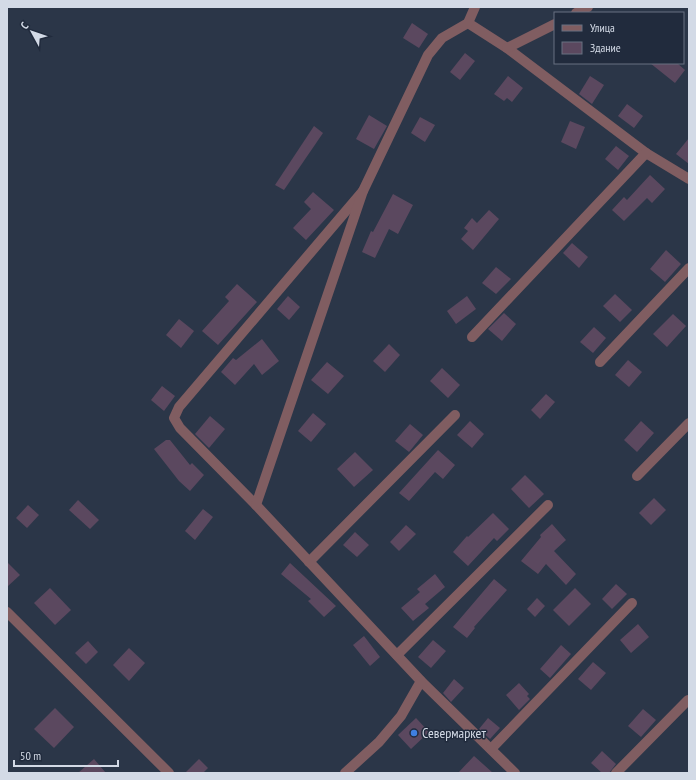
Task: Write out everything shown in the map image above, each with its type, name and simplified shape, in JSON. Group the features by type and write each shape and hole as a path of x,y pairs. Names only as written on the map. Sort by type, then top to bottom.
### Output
{"street":[{"path":"256,505 363,191 428,55 442,38 468,23 475,7"},
{"path":"578,12 588,7"},
{"path":"468,23 507,48 646,153 689,179"},
{"path":"507,48 554,24"},
{"path":"472,337 646,153"},
{"path":"363,191 179,407 174,418 180,428 256,505 421,681 516,773"},
{"path":"600,362 689,268"},
{"path":"309,562 455,415"},
{"path":"637,476 689,423"},
{"path":"397,655 548,505"},
{"path":"491,749 632,603"},
{"path":"7,612 169,773"},
{"path":"345,773 379,742 401,716 421,681"},
{"path":"616,773 688,700"}],"building":[{"path":"412,23 428,34 419,48 403,38"},
{"path":"465,53 475,61 460,80 450,72"},
{"path":"651,64 678,64 685,70 675,83"},
{"path":"508,76 523,88 512,102 507,98 504,101 494,94"},
{"path":"590,76 604,85 592,104 579,94"},
{"path":"627,104 643,116 634,128 618,116"},
{"path":"369,115 387,126 374,149 356,139"},
{"path":"420,117 435,125 425,142 411,133"},
{"path":"570,121 585,127 576,149 561,142"},
{"path":"314,126 323,133 284,190 275,185"},
{"path":"689,138 689,164 676,154"},
{"path":"616,146 629,156 618,170 605,159"},
{"path":"650,175 665,189 652,203 647,198 624,221 612,210 624,197 627,200"},
{"path":"313,192 334,210 306,240 293,228 311,209 304,202"},
{"path":"393,194 413,205 398,234 389,229 375,258 362,252 371,231 373,232"},
{"path":"489,210 499,219 473,250 461,239 468,231 464,228 472,218 477,223"},
{"path":"572,243 588,257 579,268 563,253"},
{"path":"666,250 681,264 665,282 650,269"},
{"path":"496,267 511,279 496,294 482,283"},
{"path":"237,284 257,302 218,345 202,331 229,301 225,297"},
{"path":"615,294 632,310 620,322 603,306"},
{"path":"288,296 300,307 289,320 277,309"},
{"path":"467,296 476,309 456,324 447,311"},
{"path":"504,313 516,324 502,341 488,329"},
{"path":"673,314 686,326 667,347 653,334"},
{"path":"179,319 194,331 181,348 166,335"},
{"path":"594,327 606,338 593,353 580,342"},
{"path":"262,339 279,361 262,375 254,364 235,385 221,372 233,358 236,360"},
{"path":"389,344 400,355 385,372 373,361"},
{"path":"628,360 642,372 629,387 615,375"},
{"path":"327,362 344,376 328,394 311,380"},
{"path":"442,368 460,385 448,398 430,381"},
{"path":"162,386 175,396 164,411 151,400"},
{"path":"546,394 555,402 540,419 531,410"},
{"path":"313,413 326,424 311,442 298,431"},
{"path":"210,416 225,429 209,448 195,434"},
{"path":"470,421 484,434 472,448 457,435"},
{"path":"641,421 654,433 637,452 624,440"},
{"path":"410,424 423,435 409,452 395,441"},
{"path":"166,440 170,440 190,465 192,463 204,475 190,491 179,481 154,449"},
{"path":"438,450 455,465 443,479 435,472 409,501 399,493"},
{"path":"355,452 373,470 354,487 337,469"},
{"path":"525,475 544,494 529,508 511,489"},
{"path":"654,498 666,510 651,525 639,513"},
{"path":"78,500 99,520 90,529 69,510"},
{"path":"28,505 39,515 27,528 16,518"},
{"path":"203,509 213,517 195,540 185,531"},
{"path":"493,513 509,529 497,541 494,538 468,566 453,552 467,536 468,537"},
{"path":"552,524 566,540 554,551 576,574 566,585 546,564 538,574 521,561 541,537 540,535"},
{"path":"406,525 416,534 399,551 390,542"},
{"path":"355,532 369,545 357,557 343,545"},
{"path":"7,562 20,575 7,587"},
{"path":"290,563 336,606 324,617 308,601 311,599 281,574"},
{"path":"435,574 445,587 425,604 429,608 413,621 401,608 420,592 417,589"},
{"path":"494,579 507,590 474,627 475,628 467,638 453,627"},
{"path":"616,584 627,594 612,609 602,599"},
{"path":"50,588 71,610 55,625 34,603"},
{"path":"575,588 591,604 569,626 553,610"},
{"path":"537,598 545,606 535,617 527,609"},
{"path":"638,624 649,637 631,653 620,640"},
{"path":"364,636 380,657 370,666 353,645"},
{"path":"433,640 446,651 431,668 418,657"},
{"path":"88,641 98,652 86,664 75,653"},
{"path":"561,645 571,654 550,678 540,669"},
{"path":"129,648 145,663 129,681 113,665"},
{"path":"593,662 606,673 591,690 578,679"},
{"path":"454,679 464,688 451,702 443,693"},
{"path":"519,683 529,694 527,696 530,699 519,710 506,695"},
{"path":"55,708 74,727 54,748 34,729"},
{"path":"643,709 656,720 641,737 628,726"},
{"name":"Севермаркет","path":"416,718 429,732 411,749 398,735"},
{"path":"488,718 500,728 490,739 479,729"},
{"path":"602,751 616,764 609,773 602,773 591,763"},
{"path":"474,756 493,773 458,773"},
{"path":"94,759 106,773 78,773"},
{"path":"199,759 208,768 203,773 185,773"}],"place":[{"name":"Севермаркет","path":"414,733"}]}
